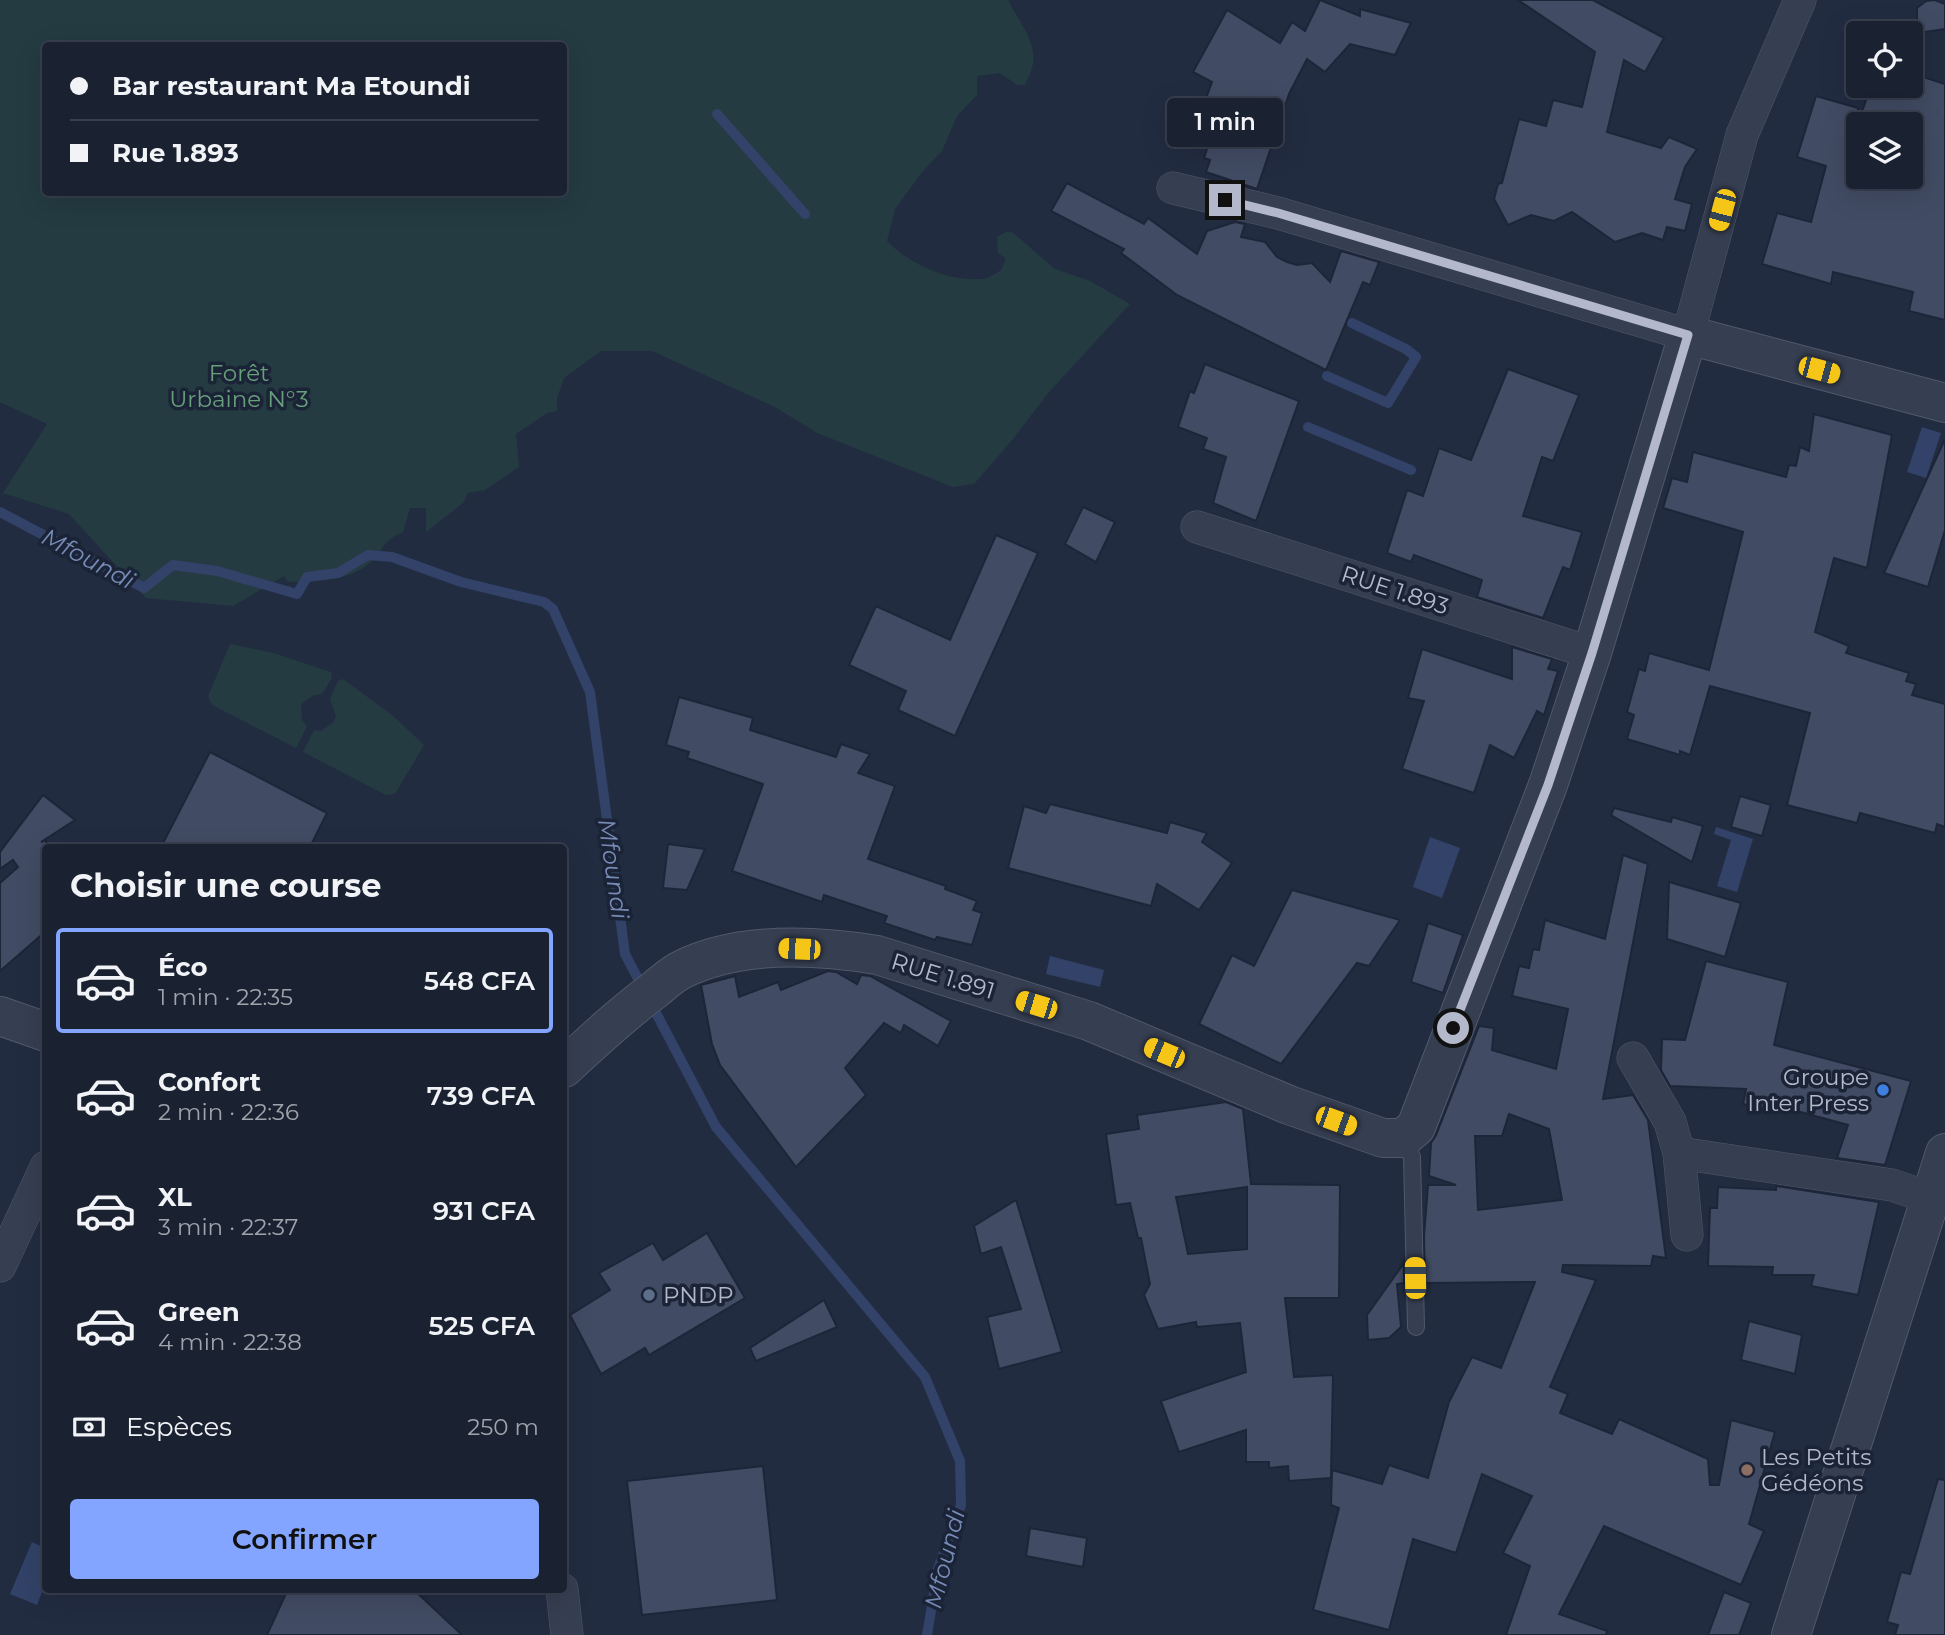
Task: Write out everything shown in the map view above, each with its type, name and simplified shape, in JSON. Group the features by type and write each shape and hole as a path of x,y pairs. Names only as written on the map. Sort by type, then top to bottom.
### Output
{"street":[{"path":"1403,1138 1416,1127 1548,785 1592,653 1688,335 1742,135 1800,0"},
{"path":"1173,188 1278,213 1688,335 1945,403"},
{"name":"RUE 1.893","path":"1197,527 1592,653"},
{"name":"RUE 1.891","path":"567,1065 618,1017 681,970 714,957 776,948 847,950 877,955 1089,1021 1289,1105 1383,1138 1403,1138"},
{"path":"0,1016 42,1031"},
{"path":"1633,1058 1670,1122 1679,1153 1687,1234"},
{"path":"1679,1153 1892,1185 1930,1198"},
{"path":"1791,1635 1945,1153"},
{"path":"0,1266 42,1176"},
{"path":"562,1593 567,1635"}],"lane":[{"path":"1403,1138 1412,1157 1416,1327"}],"green space":[{"name":"Forêt Urbaine N°3","path":"0,0 1008,0 1032,47 1032,66 1025,85 1017,85 1000,73 977,76 977,95 957,116 942,151 923,171 895,209 887,241 906,257 930,270 956,278 982,279 1001,270 1006,259 998,253 997,237 1008,231 1055,269 1090,281 1130,304 1049,392 974,484 953,487 817,433 775,407 652,351 601,351 564,378 557,398 557,411 547,413 516,434 519,467 485,490 468,493 463,503 426,532 426,508 410,508 403,532 387,542 377,556 363,568 343,577 322,580 288,582 284,576 233,606 146,598 69,514 3,493 47,424 0,402"},
{"path":"230,644 273,653 331,672 332,678 322,694 314,695 301,704 302,720 307,726 296,748 212,705 208,696"},
{"path":"343,679 392,715 424,745 395,794 386,795 303,752 314,730 321,731 334,722 336,716 330,699 338,681"}],"water":[{"path":"1922,427 1941,433 1926,478 1907,472"},
{"path":"1716,827 1753,839 1737,892 1717,886 1731,840 1714,834"},
{"path":"1430,837 1460,848 1442,898 1413,887"},
{"path":"1050,956 1104,970 1100,987 1046,974"},
{"path":"32,1542 42,1547 42,1592 37,1605 10,1594"}],"building":[{"path":"1320,0 1360,16 1360,9 1411,23 1395,55 1350,44 1325,72 1307,59 1289,94 1257,189 1206,172 1210,160 1204,158 1220,110 1204,104 1212,82 1193,72 1227,10 1280,43 1292,22 1305,31"},
{"path":"1518,0 1593,0 1664,38 1645,72 1624,60 1607,132 1661,148 1669,137 1697,149 1685,167 1675,199 1692,204 1685,231 1667,227 1663,240 1642,233 1615,242 1572,212 1554,221 1531,215 1508,225 1494,199 1498,184 1502,183 1519,119 1546,126 1553,100 1582,107 1595,52"},
{"path":"1935,0 1945,4 1945,29 1925,32 1923,21 1917,20 1917,8 1926,1"},
{"path":"1923,77 1945,84 1945,320 1909,311 1913,292 1833,272 1831,284 1762,264 1777,213 1811,222 1826,166 1797,157 1816,96 1858,108 1858,112 1846,112 1846,189 1923,189 1923,112 1862,112 1867,98 1923,98"},
{"path":"1067,183 1144,224 1148,218 1197,254 1207,231 1235,222 1245,224 1241,237 1265,242 1277,257 1287,262 1297,265 1312,263 1330,282 1341,251 1379,262 1370,285 1363,282 1326,370 1177,295 1121,253 1124,249 1051,211"},
{"path":"1205,364 1299,401 1256,521 1213,503 1226,457 1203,449 1207,438 1178,427 1190,391 1194,393"},
{"path":"1508,369 1579,395 1553,461 1542,457 1523,516 1582,532 1570,570 1563,567 1543,618 1477,597 1482,580 1414,555 1411,562 1387,553 1407,490 1423,496 1439,448 1471,460"},
{"path":"1814,414 1892,435 1867,568 1834,558 1815,632 1849,646 1846,653 1909,673 1906,681 1916,684 1912,695 1945,704 1945,827 1937,824 1935,833 1860,813 1857,823 1787,805 1810,713 1710,686 1690,755 1680,751 1680,755 1627,739 1634,715 1627,712 1639,669 1645,671 1649,653 1709,670 1743,532 1663,508 1672,478 1687,482 1693,452 1786,477 1789,465 1796,466 1800,447 1809,451"},
{"path":"1945,439 1945,530 1928,587 1884,573"},
{"path":"1083,507 1115,522 1096,562 1065,544"},
{"path":"996,535 1038,553 955,736 898,710 906,691 849,665 876,606 950,640"},
{"path":"1512,647 1552,659 1548,669 1558,671 1544,715 1537,711 1514,758 1490,745 1474,793 1402,769 1424,701 1408,698 1422,649 1512,679"},
{"path":"679,697 753,718 750,730 836,757 841,744 870,754 858,773 895,786 868,859 946,886 945,889 977,901 973,910 982,913 972,945 937,937 935,940 884,923 887,916 824,895 822,902 732,871 763,784 687,758 689,752 666,745"},
{"path":"210,752 327,813 312,844 163,844"},
{"path":"43,795 75,820 41,842 46,840 46,844 42,844 42,934 0,971 0,883 18,867 13,860 0,869 0,852"},
{"path":"1740,796 1771,805 1762,836 1731,827"},
{"path":"1050,804 1167,833 1170,822 1207,833 1202,842 1232,863 1199,910 1157,884 1151,906 1008,868 1024,806 1046,813"},
{"path":"1614,808 1671,822 1672,817 1703,826 1692,862 1611,815"},
{"path":"668,844 705,849 687,890 663,888"},
{"path":"1623,855 1648,864 1603,1099 1633,1095 1648,1120 1666,1258 1653,1256 1651,1266 1563,1265 1562,1272 1596,1280 1550,1387 1568,1394 1560,1413 1612,1434 1619,1419 1708,1459 1710,1485 1719,1485 1731,1420 1775,1432 1749,1524 1764,1531 1741,1585 1604,1526 1559,1614 1607,1631 1606,1635 1506,1635 1530,1566 1503,1553 1532,1496 1482,1474 1456,1553 1413,1539 1389,1630 1313,1610 1339,1508 1331,1505 1332,1470 1382,1484 1389,1465 1428,1478 1449,1402 1472,1357 1501,1368 1535,1282 1425,1283 1424,1236 1428,1185 1456,1185 1429,1176 1431,1143 1479,1026 1494,1028 1492,1050 1556,1069 1568,1009 1512,996 1519,966 1529,968 1533,949 1539,950 1545,920 1605,939","holes":["1509,1114 1549,1129 1562,1200 1478,1210 1475,1136 1502,1136"]},
{"path":"1669,882 1741,903 1725,957 1667,939"},
{"path":"1292,890 1400,920 1369,966 1357,963 1281,1064 1199,1024 1232,955 1254,966"},
{"path":"1428,923 1463,935 1443,993 1411,982"},
{"path":"1706,961 1788,982 1774,1045 1911,1081 1885,1165 1837,1158 1848,1125 1771,1104 1770,1110 1743,1104 1746,1089 1670,1086 1661,1070 1662,1039 1685,1040"},
{"path":"828,971 836,972 857,984 861,975 870,976 951,1021 938,1046 904,1025 901,1033 884,1023 845,1068 866,1095 796,1167 720,1065 712,1044 701,985 735,976 739,997 778,982 781,990"},
{"path":"1226,1102 1243,1109 1251,1184 1340,1185 1339,1298 1285,1298 1294,1377 1333,1375 1331,1478 1289,1481 1288,1466 1269,1468 1269,1462 1246,1462 1246,1430 1179,1452 1161,1401 1246,1372 1240,1323 1197,1327 1196,1322 1158,1329 1144,1295 1150,1284 1141,1238 1138,1238 1130,1203 1116,1205 1106,1134 1139,1129 1137,1115","holes":["1247,1187 1247,1249 1188,1254 1176,1197"]},
{"path":"1776,1186 1879,1202 1858,1295 1811,1286 1814,1275 1772,1275 1773,1267 1708,1266 1710,1208 1717,1208 1718,1187 1776,1190"},
{"path":"1016,1200 1062,1352 999,1369 987,1317 1021,1309 1001,1247 981,1254 974,1226"},
{"path":"707,1233 745,1298 649,1355 645,1348 601,1374 570,1315 610,1290 599,1273 653,1243 663,1260"},
{"path":"1404,1263 1404,1283 1397,1284 1401,1327 1389,1338 1368,1340 1367,1315"},
{"path":"824,1300 837,1327 756,1361 750,1348"},
{"path":"1749,1321 1802,1335 1795,1374 1741,1360"},
{"path":"763,1466 777,1600 642,1615 627,1481"},
{"path":"1938,1479 1945,1480 1945,1635 1895,1635 1898,1625 1887,1622 1901,1572 1910,1574"},
{"path":"1030,1528 1087,1538 1083,1567 1026,1556"},
{"path":"1724,1592 1751,1603 1739,1635 1708,1635"},
{"path":"286,1593 417,1593 462,1635 267,1635"}],"waterway":[{"path":"717,114 805,214"},
{"path":"1327,376 1388,403 1416,357 1406,349 1352,323"},
{"path":"1308,427 1411,470"},
{"name":"Mfoundi","path":"0,512 144,588 173,565 217,571 297,594 307,577 338,573 368,555 392,557 461,582 544,602 553,609 590,692 625,954 716,1127 925,1377 960,1461 961,1505 938,1569 927,1635"}],"place":[{"name":"Groupe Inter Press","path":"1883,1090"},
{"name":"PNDP","path":"649,1295"},
{"name":"Les Petits Gédéons","path":"1747,1470"}],"route":[{"path":"1225,200 1278,213 1688,335 1592,653 1548,785 1453,1028"}]}
